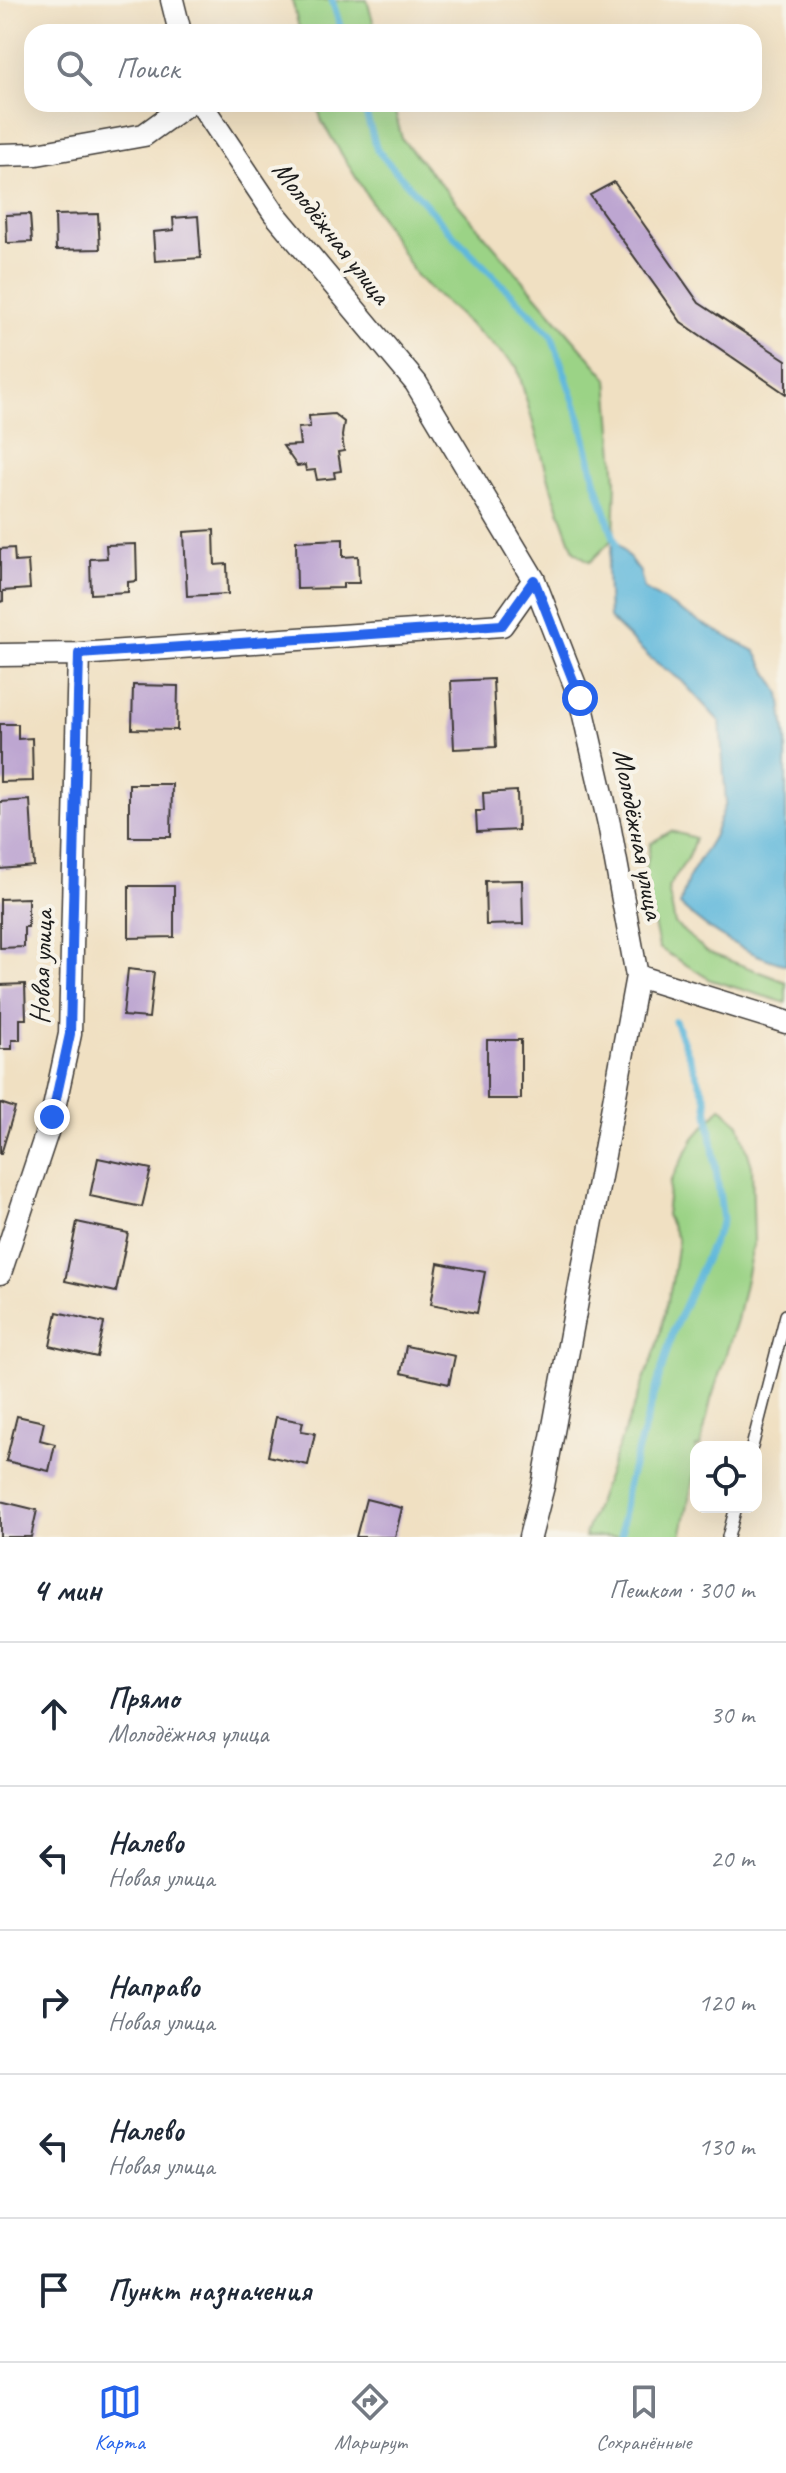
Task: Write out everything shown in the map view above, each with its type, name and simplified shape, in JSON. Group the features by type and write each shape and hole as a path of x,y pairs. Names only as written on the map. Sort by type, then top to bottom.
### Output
{"street":[{"path":"172,0 178,24"},
{"path":"0,155 37,154 144,135 176,112"},
{"name":"Молодёжная улица","path":"206,112 274,213 416,383 534,580 580,698 609,824 637,976 543,1486 530,1537"},
{"path":"0,655 79,654 502,625 534,580"},
{"name":"Новая улица","path":"0,1273 52,1117 70,1034 79,654"},
{"path":"637,976 786,1022"}],"lane":[{"path":"754,1441 786,1315"},
{"path":"728,1537 734,1513"}],"green space":[{"path":"292,0 367,0 374,24 298,24"},
{"path":"319,112 395,112 402,139 608,379 616,481 614,538 590,562 574,551 552,490 517,367 417,277 322,122"},
{"path":"671,831 695,838 689,856 668,888 675,924 707,952 786,982 786,1003 711,980 659,948 644,875 651,843"},
{"path":"721,1107 739,1124 752,1166 754,1242 737,1320 701,1441 690,1441 690,1494 681,1537 584,1537 657,1346 678,1240 666,1215 670,1182 694,1138"}],"water":[{"path":"614,538 640,572 644,589 755,651 780,693 786,741 786,965 730,941 680,905 688,879 713,837 726,803 720,722 682,681 650,658 609,618 607,570"}],"building":[{"path":"614,182 699,303 786,360 786,394 681,322 590,195"},
{"path":"30,214 32,242 7,243 6,215"},
{"path":"98,214 100,249 56,250 55,215"},
{"path":"198,216 201,258 155,261 153,232 174,230 173,218"},
{"path":"334,414 344,422 344,451 338,452 341,471 334,472 335,478 317,480 315,470 306,471 305,465 297,466 283,446 300,445 298,428 310,427 309,416"},
{"path":"214,530 215,565 227,564 228,594 187,596 184,532"},
{"path":"343,539 343,557 358,556 359,583 343,583 343,588 297,589 296,541"},
{"path":"136,544 137,581 128,582 128,592 91,594 90,559 107,558 106,545"},
{"path":"14,548 15,562 28,561 30,589 3,591 3,601 0,602 0,549"},
{"path":"493,679 496,747 454,749 451,681"},
{"path":"133,685 178,686 177,730 132,729"},
{"path":"0,724 18,724 18,739 32,738 33,781 0,782"},
{"path":"129,784 172,784 171,837 129,837"},
{"path":"517,791 518,830 477,832 476,811 484,811 483,793"},
{"path":"30,800 34,866 0,869 0,802"},
{"path":"522,880 523,924 486,925 485,881"},
{"path":"129,886 174,886 174,937 129,938"},
{"path":"28,898 24,947 0,948 0,899"},
{"path":"128,969 154,972 149,1018 123,1016"},
{"path":"25,984 26,1019 20,1019 20,1040 12,1040 12,1049 0,1049 0,985"},
{"path":"487,1040 521,1040 521,1099 487,1099"},
{"path":"0,1103 15,1108 1,1154 0,1154"},
{"path":"98,1158 151,1169 142,1207 90,1196"},
{"path":"77,1222 128,1233 116,1292 65,1281"},
{"path":"438,1263 485,1272 477,1313 431,1304"},
{"path":"57,1312 104,1323 97,1357 50,1346"},
{"path":"406,1346 455,1356 449,1384 401,1373"},
{"path":"17,1416 44,1422 40,1440 55,1444 49,1471 6,1461"},
{"path":"276,1417 303,1422 301,1431 315,1433 308,1465 268,1456"},
{"path":"366,1499 402,1508 395,1537 356,1537"},
{"path":"0,1501 37,1510 31,1537 0,1537"}],"waterway":[{"path":"332,0 340,24"},
{"path":"365,112 377,150 455,237 551,334 580,418 595,480 616,544"},
{"path":"621,1537 626,1490 673,1331 723,1220 706,1098 675,1021"}],"route":[{"path":"52,1117 70,1034 79,654 502,625 534,580 580,698"}]}
